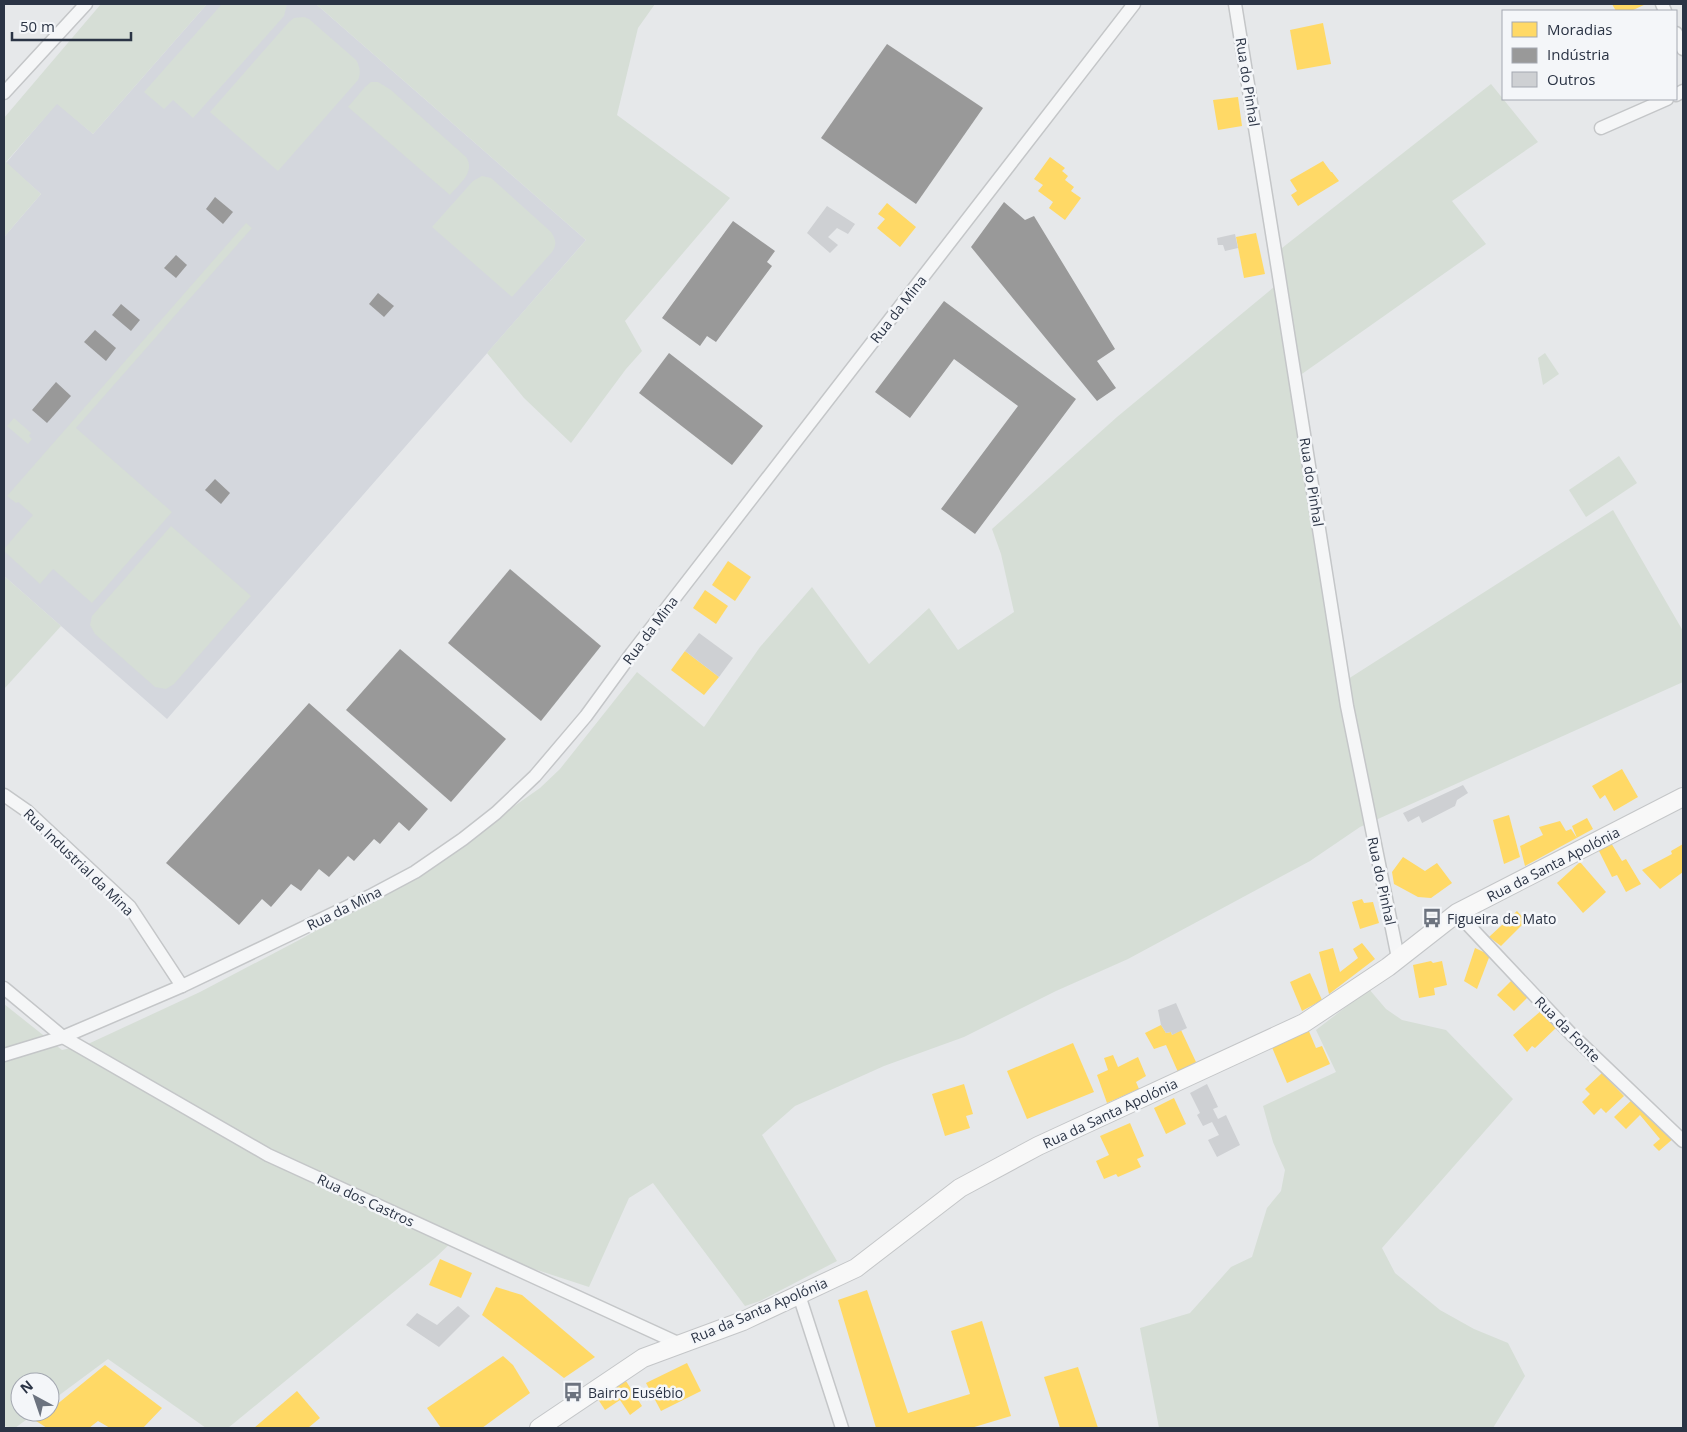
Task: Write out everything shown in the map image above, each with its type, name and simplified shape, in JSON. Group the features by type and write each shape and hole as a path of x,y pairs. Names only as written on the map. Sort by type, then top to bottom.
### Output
{"street":[{"path":"4,93 86,4"},
{"name":"Rua da Mina","path":"4,1055 63,1037 182,986 361,900 415,872 490,818 535,776 586,716 638,645 1134,4"},
{"name":"Rua do Pinhal","path":"1234,4 1277,260 1346,706 1398,958"},
{"path":"1677,35 1683,49"},
{"path":"1601,128 1665,100"},
{"name":"Rua Industrial da Mina","path":"4,795 27,811 130,907 182,986"},
{"name":"Rua da Santa Apolónia","path":"539,1428 643,1358 743,1321 856,1268 960,1188 1038,1146 1304,1023 1398,958 1457,913 1683,797"},
{"name":"Rua da Fonte","path":"1457,913 1572,1035 1683,1141"},
{"path":"4,988 63,1037"},
{"name":"Rua dos Castros","path":"63,1037 268,1155 680,1344"},
{"path":"799,1295 842,1428"}],"shaded area":[{"path":"101,4 207,4 93,134 57,104 6,162 41,194 4,237 4,118"},
{"path":"207,4 316,4 586,240 167,719 4,576 4,237 41,194 6,163 57,103 93,134"},
{"path":"222,4 287,4 284,16 193,118 173,100 164,109 144,92"},
{"path":"316,4 655,4 638,28 617,115 730,198 625,321 642,351 626,369 571,443 524,398 487,353 586,240"},
{"path":"304,17 309,19 356,60 360,75 358,80 278,171 210,112 289,22 294,18"},
{"path":"371,82 378,82 391,90 466,157 469,162 468,173 450,195 348,107"},
{"path":"1491,84 1502,100 1538,142 1452,201 1486,244 1292,381 1348,679 1613,510 1683,631 1683,682 1360,827 1310,861 1128,959 1056,991 964,1037 884,1066 795,1106 762,1135 837,1261 760,1301 745,1306 653,1183 629,1198 589,1287 485,1253 455,1239 435,1258 228,1428 206,1428 108,1359 60,1395 60,1372 10,1372 10,1422 23,1422 15,1428 4,1426 4,1004 62,1050 88,1044 200,992 301,939 423,870 540,788 560,769 637,672 704,727 760,647 812,587 869,664 929,608 958,650 1014,612 1001,554 992,529 1117,417 1274,287 1282,248"},
{"path":"482,176 491,178 551,232 555,240 555,247 552,252 512,297 432,227 473,181"},
{"path":"246,223 252,228 76,428 172,512 92,603 53,569 40,584 4,551 33,515 18,502 16,503 7,496"},
{"path":"1545,353 1559,374 1543,385 1538,358"},
{"path":"14,418 31,433 29,436 32,439 28,444 7,426"},
{"path":"1619,456 1637,483 1586,517 1569,490"},
{"path":"171,526 251,596 174,684 166,689 155,687 95,634 90,625 92,616"},
{"path":"4,576 61,626 4,689"},
{"path":"1369,989 1386,1009 1402,1020 1446,1030 1513,1099 1382,1248 1395,1273 1440,1310 1474,1329 1508,1343 1525,1376 1493,1428 1159,1428 1140,1328 1190,1313 1231,1267 1252,1257 1267,1208 1281,1191 1285,1170 1273,1142 1263,1106 1336,1072 1316,1030"}],"building: Moradias":[{"path":"1612,4 1646,4 1633,10 1615,10"},
{"path":"1323,23 1331,64 1297,70 1290,30"},
{"path":"1238,97 1242,126 1218,130 1213,100"},
{"path":"1050,157 1065,168 1062,171 1068,176 1065,180 1074,187 1071,191 1081,198 1065,220 1049,208 1053,202 1038,191 1043,185 1034,179"},
{"path":"1323,161 1339,181 1298,206 1291,195 1297,191 1290,180"},
{"path":"887,203 916,227 900,247 877,228 885,219 878,214"},
{"path":"1256,233 1265,274 1244,278 1236,237"},
{"path":"728,561 751,577 735,601 712,585"},
{"path":"705,590 728,606 716,624 693,608"},
{"path":"685,651 719,677 704,695 671,670"},
{"path":"1622,769 1638,797 1614,811 1605,795 1600,799 1592,786"},
{"path":"1509,815 1520,857 1504,864 1493,820"},
{"path":"1587,818 1593,829 1577,838 1572,826"},
{"path":"1560,821 1566,831 1571,829 1577,838 1525,866 1520,846 1543,835 1539,827"},
{"path":"1608,838 1622,861 1626,859 1641,884 1626,892 1617,875 1612,877 1596,845"},
{"path":"1683,844 1683,872 1660,889 1642,870 1672,854 1671,851"},
{"path":"1403,857 1425,871 1437,863 1452,883 1431,898 1418,897 1394,884 1392,872"},
{"path":"1580,862 1606,892 1583,913 1557,883"},
{"path":"1362,899 1364,903 1373,902 1379,923 1360,929 1352,902"},
{"path":"1517,911 1526,921 1501,946 1489,937"},
{"path":"1362,943 1375,959 1329,994 1319,952 1333,948 1340,972 1358,958 1353,949"},
{"path":"1475,948 1490,955 1477,989 1464,981"},
{"path":"1431,961 1433,963 1442,961 1447,985 1434,988 1435,995 1419,998 1413,965"},
{"path":"1310,973 1322,1000 1302,1011 1290,982"},
{"path":"1513,979 1530,995 1514,1011 1497,995"},
{"path":"1542,1010 1558,1026 1535,1048 1532,1046 1527,1052 1513,1035"},
{"path":"1161,1025 1166,1033 1171,1032 1172,1035 1181,1030 1196,1062 1178,1072 1166,1045 1154,1049 1145,1033"},
{"path":"1308,1029 1316,1048 1322,1046 1330,1064 1287,1083 1271,1045"},
{"path":"1073,1043 1094,1092 1027,1119 1007,1071"},
{"path":"1113,1055 1118,1067 1138,1057 1146,1076 1136,1082 1139,1089 1107,1103 1097,1075 1108,1070 1104,1058"},
{"path":"1602,1073 1624,1096 1606,1113 1601,1108 1594,1115 1582,1102 1590,1094 1585,1089"},
{"path":"964,1084 973,1114 966,1116 970,1128 945,1136 932,1094"},
{"path":"1635,1097 1675,1137 1659,1151 1653,1145 1660,1139 1640,1115 1626,1129 1614,1117"},
{"path":"1174,1098 1186,1124 1166,1134 1154,1108"},
{"path":"1130,1123 1144,1156 1137,1159 1141,1167 1118,1177 1116,1174 1104,1179 1096,1161 1109,1155 1100,1136"},
{"path":"440,1259 472,1273 461,1298 429,1285"},
{"path":"496,1287 522,1295 595,1357 564,1378 482,1315"},
{"path":"867,1290 908,1413 970,1394 951,1331 982,1321 1011,1416 971,1428 876,1428 838,1300"},
{"path":"503,1356 513,1365 530,1393 482,1428 441,1428 427,1408"},
{"path":"687,1363 701,1391 661,1411 646,1383"},
{"path":"105,1365 162,1408 143,1428 110,1428 98,1421 89,1428 47,1428 38,1422 60,1422 60,1402"},
{"path":"1078,1367 1098,1428 1060,1428 1044,1377"},
{"path":"624,1378 642,1406 630,1415 620,1400 605,1410 596,1396"},
{"path":"297,1391 320,1418 308,1428 254,1428"}],"building: Indústria":[{"path":"887,44 983,108 916,204 821,138"},
{"path":"215,197 233,212 223,224 206,209"},
{"path":"1004,202 1025,220 1034,216 1115,349 1097,361 1116,388 1097,401 971,247"},
{"path":"733,221 775,251 767,262 772,266 716,342 707,336 700,346 662,318"},
{"path":"176,255 187,265 176,278 164,268"},
{"path":"378,293 394,306 384,317 369,304"},
{"path":"944,301 1076,399 975,534 941,509 1018,406 954,359 910,418 875,392"},
{"path":"121,304 140,320 131,331 112,315"},
{"path":"95,330 116,348 106,361 84,342"},
{"path":"669,353 763,426 732,465 639,393"},
{"path":"56,382 71,396 47,423 32,410"},
{"path":"215,479 230,493 221,504 205,490"},
{"path":"510,569 601,646 541,721 448,643"},
{"path":"400,649 506,739 451,802 346,710"},
{"path":"309,703 428,809 409,831 399,822 380,844 374,839 354,861 348,856 329,877 319,869 301,891 291,884 271,907 262,899 239,925 166,863"}],"building: Outros":[{"path":"827,206 855,224 848,234 837,228 828,237 838,245 830,253 807,233"},
{"path":"1235,234 1238,248 1225,251 1223,245 1218,245 1217,238"},
{"path":"699,633 733,658 719,677 685,651"},
{"path":"1463,785 1468,793 1457,800 1455,806 1422,823 1419,816 1408,822 1403,813"},
{"path":"1176,1003 1187,1028 1172,1035 1171,1032 1166,1033 1161,1025 1158,1010"},
{"path":"1207,1084 1218,1107 1213,1109 1218,1119 1226,1115 1240,1145 1217,1157 1208,1140 1219,1135 1212,1122 1203,1126 1197,1115 1200,1113 1190,1093"},
{"path":"458,1306 470,1316 439,1347 406,1325 417,1313 437,1325"}],"place":[{"name":"Figueira de Mato","path":"1432,918"},
{"name":"Bairro Eusébio","path":"573,1392"}]}
